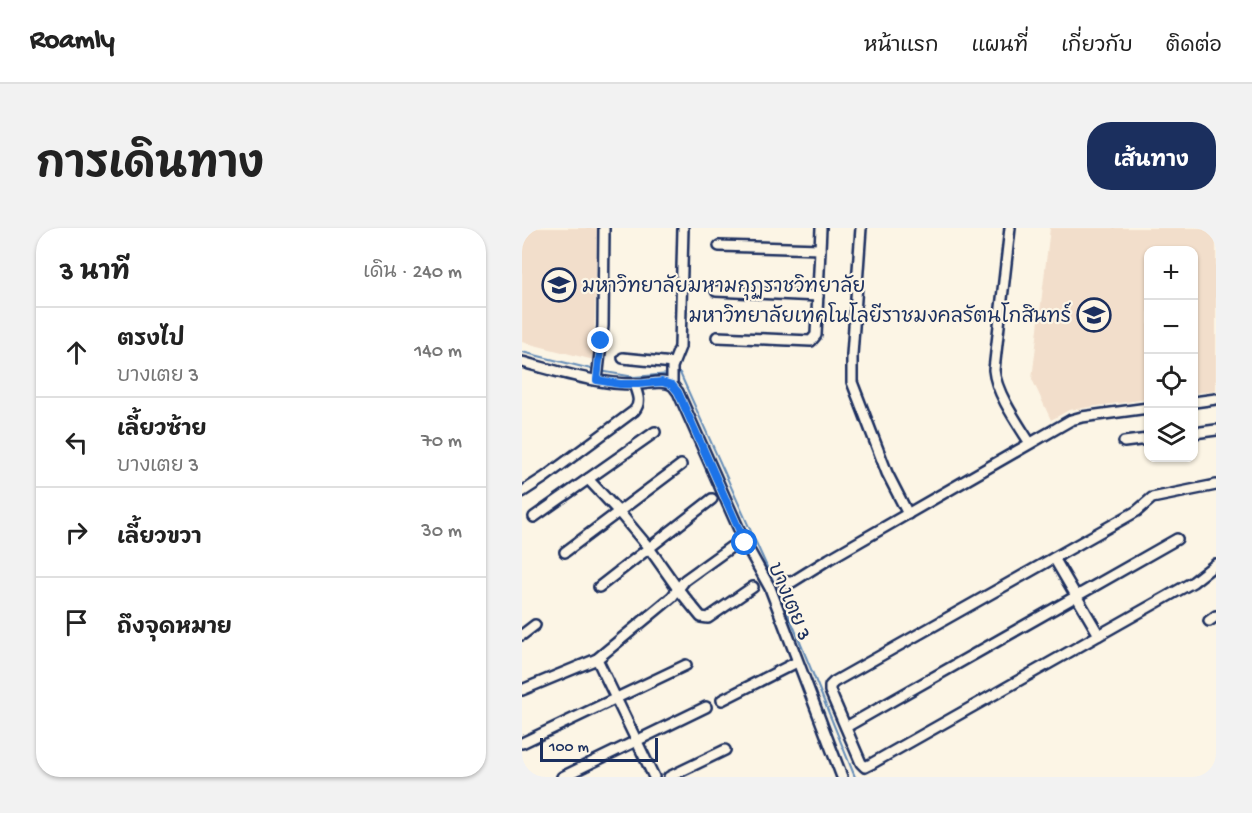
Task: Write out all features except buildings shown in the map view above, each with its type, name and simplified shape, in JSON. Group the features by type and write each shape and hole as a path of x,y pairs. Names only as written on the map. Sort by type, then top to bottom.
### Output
{"street":[{"path":"598,377 603,326 604,228"},
{"path":"522,362 634,384 672,381 673,365 680,347 682,228"},
{"path":"717,337 811,341 816,335 821,228"},
{"path":"861,228 852,382 887,473 908,514"},
{"path":"1010,228 994,377 1030,443"},
{"path":"718,246 820,249"},
{"path":"717,291 818,296"},
{"path":"623,358 673,365"},
{"name":"บางเตย 3","path":"672,381 745,543 770,588 842,777"},
{"path":"522,492 634,411 638,407 639,399 634,384"},
{"path":"1198,401 1216,399"},
{"path":"783,582 792,582 1071,420 1144,409"},
{"path":"1198,432 1216,430"},
{"path":"534,517 655,432"},
{"path":"1124,442 1144,440"},
{"path":"565,552 681,465"},
{"path":"588,479 649,548 701,617 708,618 753,587"},
{"path":"1216,485 1152,498 1137,511 834,682 830,686 830,691 861,763 865,767 1193,582 1216,564"},
{"path":"599,587 712,499"},
{"path":"846,727 1177,539"},
{"path":"522,690 597,659 672,597 685,580 731,547"},
{"path":"1054,558 1100,635"},
{"path":"522,635 535,625"},
{"path":"597,659 654,777"},
{"path":"722,700 797,662"},
{"path":"522,743 686,665"},
{"path":"562,777 706,707"},
{"path":"669,777 725,750"}],"shaded area":[{"name":"มหาวิทยาลัยมหามกุฏราชวิทยาลัย","path":"522,228 597,228 594,360 522,342"},
{"name":"มหาวิทยาลัยเทคโนโลยีราชมงคลรัตนโกสินทร์","path":"1050,228 1216,228 1216,391 1198,393 1198,246 1144,246 1144,400 1069,410 1051,420 1032,379"}],"waterway":[{"path":"522,352 595,370"},
{"path":"600,371 634,377 669,374"},
{"path":"675,373 680,373 793,625 855,777"}],"place":[{"name":"มหาวิทยาลัยมหามกุฏราชวิทยาลัย","path":"559,285"},
{"name":"มหาวิทยาลัยเทคโนโลยีราชมงคลรัตนโกสินทร์","path":"1094,315"}],"route":[{"path":"601,341 597,380 620,384 662,382 672,385 678,392 745,543"}]}
